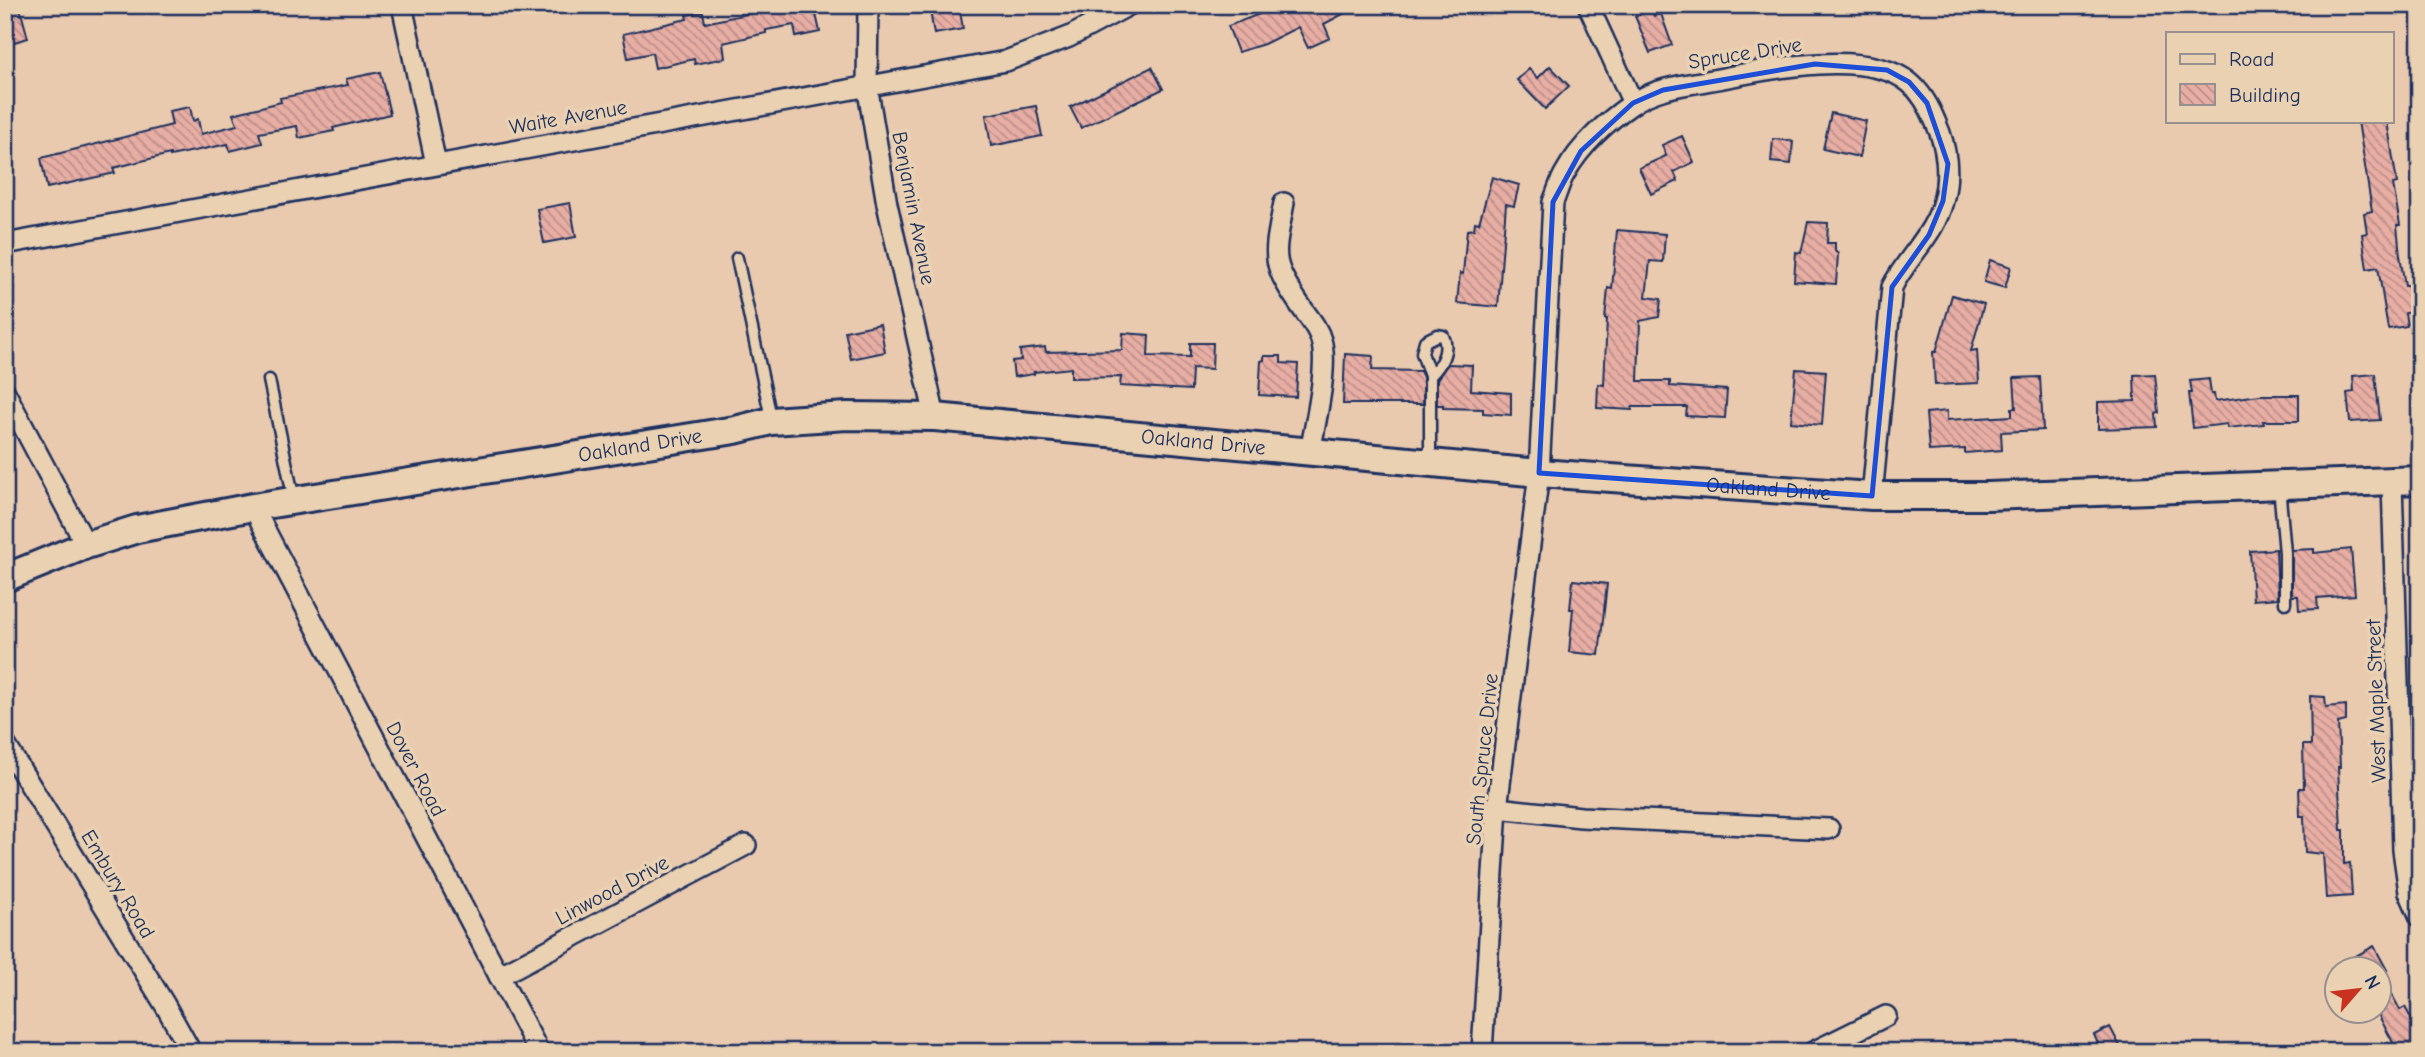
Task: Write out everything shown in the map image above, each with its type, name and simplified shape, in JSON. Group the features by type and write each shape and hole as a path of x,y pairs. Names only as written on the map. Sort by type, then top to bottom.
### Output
{"main road":[{"name":"Oakland Drive","path":"5,578 86,545 137,529 294,500 723,432 771,421 847,416 936,417 1539,473 1872,496 1988,496 2420,480"}],"street":[{"path":"402,5 436,164"},
{"name":"Benjamin Avenue","path":"867,5 867,85 887,204 936,417"},
{"name":"Waite Avenue","path":"5,244 1006,61 1069,37 1129,5"},
{"path":"1588,5 1633,103"},
{"name":"Spruce Drive","path":"1539,473 1553,202 1564,173 1581,151 1607,124 1633,103 1663,90 1768,69 1815,64 1856,65 1886,70 1909,82 1927,103 1941,133 1948,164 1943,201 1929,235 1900,270 1892,287 1872,496"},
{"path":"1284,203 1275,250 1276,262 1285,284 1317,330 1324,351 1310,452"},
{"path":"5,392 86,545"},
{"name":"South Spruce Drive","path":"1482,1052 1497,808 1539,473"},
{"name":"West Maple Street","path":"2392,482 2403,850 2409,892 2420,917"},
{"name":"Dover Road","path":"253,507 539,1052"},
{"name":"Embury Road","path":"5,744 190,1050"},
{"path":"1497,808 1581,817 1829,829"},
{"name":"Linwood Drive","path":"499,976 746,845"},
{"path":"1813,1052 1886,1016"}],"lane":[{"path":"737,258 771,421"},
{"path":"1430,376 1430,463"},
{"path":"269,380 294,500"},
{"path":"2279,486 2285,553 2285,603"}],"highlighted area":[{"path":"1815,64 1887,70 1909,82 1927,103 1948,164 1943,201 1929,235 1892,287 1872,496 1539,473 1553,202 1581,151 1633,103 1663,90"}],"building":[{"path":"5,5 19,5 28,38 11,43 5,23"},
{"path":"788,5 814,5 820,32 796,37 794,25 766,30 766,33 723,43 725,58 695,64 694,59 655,68 652,53 628,58 623,34 687,19 686,15 703,12 705,23"},
{"path":"929,5 959,5 963,29 934,34"},
{"path":"1283,5 1360,5 1324,24 1330,38 1308,48 1298,27 1264,44 1238,52 1228,26"},
{"path":"1652,10 1654,16 1661,14 1672,45 1650,53 1635,16"},
{"path":"1550,66 1569,86 1545,109 1517,80 1529,69 1538,78"},
{"path":"1152,67 1163,89 1081,128 1070,107"},
{"path":"380,72 390,114 333,128 334,131 299,138 297,126 259,133 262,143 230,151 228,144 170,154 113,168 115,173 47,188 41,158 172,125 169,111 190,107 193,121 198,119 201,134 237,125 233,114 281,102 280,98 348,85 346,79"},
{"path":"1036,106 1042,136 991,146 986,115"},
{"path":"1831,113 1866,121 1859,157 1823,149"},
{"path":"2358,122 2387,122 2397,183 2393,184 2400,225 2397,225 2400,255 2412,312 2405,313 2407,326 2388,329 2378,267 2367,269 2362,234 2367,233 2364,213 2372,211"},
{"path":"1682,136 1694,162 1674,172 1678,181 1651,194 1639,168 1666,156 1662,145"},
{"path":"1773,139 1793,141 1791,164 1771,162"},
{"path":"1492,177 1519,185 1514,206 1506,204 1498,307 1457,303 1467,230 1474,229 1475,222 1479,223"},
{"path":"570,203 576,237 544,243 537,209"},
{"path":"1808,222 1828,223 1827,243 1835,243 1835,251 1838,254 1836,284 1794,281 1796,252 1801,253"},
{"path":"1617,230 1665,234 1663,262 1650,261 1646,297 1661,299 1659,317 1640,321 1638,381 1670,381 1670,386 1727,390 1725,418 1686,416 1687,407 1632,407 1632,410 1597,408 1598,384 1604,385 1605,319 1608,288 1612,289"},
{"path":"1990,260 2011,267 2005,288 1984,282"},
{"path":"1952,295 1984,304 1971,351 1977,350 1979,383 1935,385 1933,352 1936,352"},
{"path":"880,324 885,352 851,359 845,331"},
{"path":"1123,333 1149,335 1148,356 1190,357 1190,343 1213,343 1212,369 1192,368 1191,390 1120,386 1121,377 1071,378 1071,368 1014,377 1012,361 1021,360 1020,350 1045,347 1046,352 1122,350"},
{"path":"1345,354 1373,356 1372,370 1420,371 1423,377 1423,404 1343,404"},
{"path":"1264,356 1281,356 1281,363 1298,364 1296,397 1259,395 1261,361"},
{"path":"1448,364 1472,365 1471,390 1511,393 1511,415 1483,413 1483,409 1443,408 1443,405 1437,405 1437,379"},
{"path":"1796,369 1826,371 1822,425 1791,422"},
{"path":"2155,374 2159,413 2156,414 2157,427 2098,429 2098,402 2135,401 2134,375"},
{"path":"2375,374 2380,420 2350,422 2347,393 2354,392 2353,376"},
{"path":"2040,377 2043,430 2001,432 2002,450 1965,453 1965,449 1929,451 1926,413 1947,411 1947,420 2012,416 2012,408 2016,408 2014,378"},
{"path":"2209,379 2215,401 2260,395 2299,395 2299,421 2263,421 2264,424 2228,428 2227,424 2193,428 2190,381"},
{"path":"2276,549 2278,598 2253,600 2250,551"},
{"path":"2314,549 2314,553 2351,549 2355,595 2317,598 2318,609 2299,610 2298,596 2292,596 2292,550"},
{"path":"1573,580 1607,584 1599,655 1569,652"},
{"path":"2310,696 2325,697 2326,707 2346,705 2346,721 2338,723 2338,767 2344,864 2350,863 2352,896 2326,898 2323,854 2305,852 2304,816 2300,816 2299,788 2304,788 2303,745 2311,745"},
{"path":"2374,946 2379,956 2356,956"},
{"path":"2394,999 2400,1010 2405,1007 2420,1035 2420,1052 2398,1052 2384,1026 2394,1026"},
{"path":"2110,1027 2123,1052 2102,1052 2094,1035"}]}
